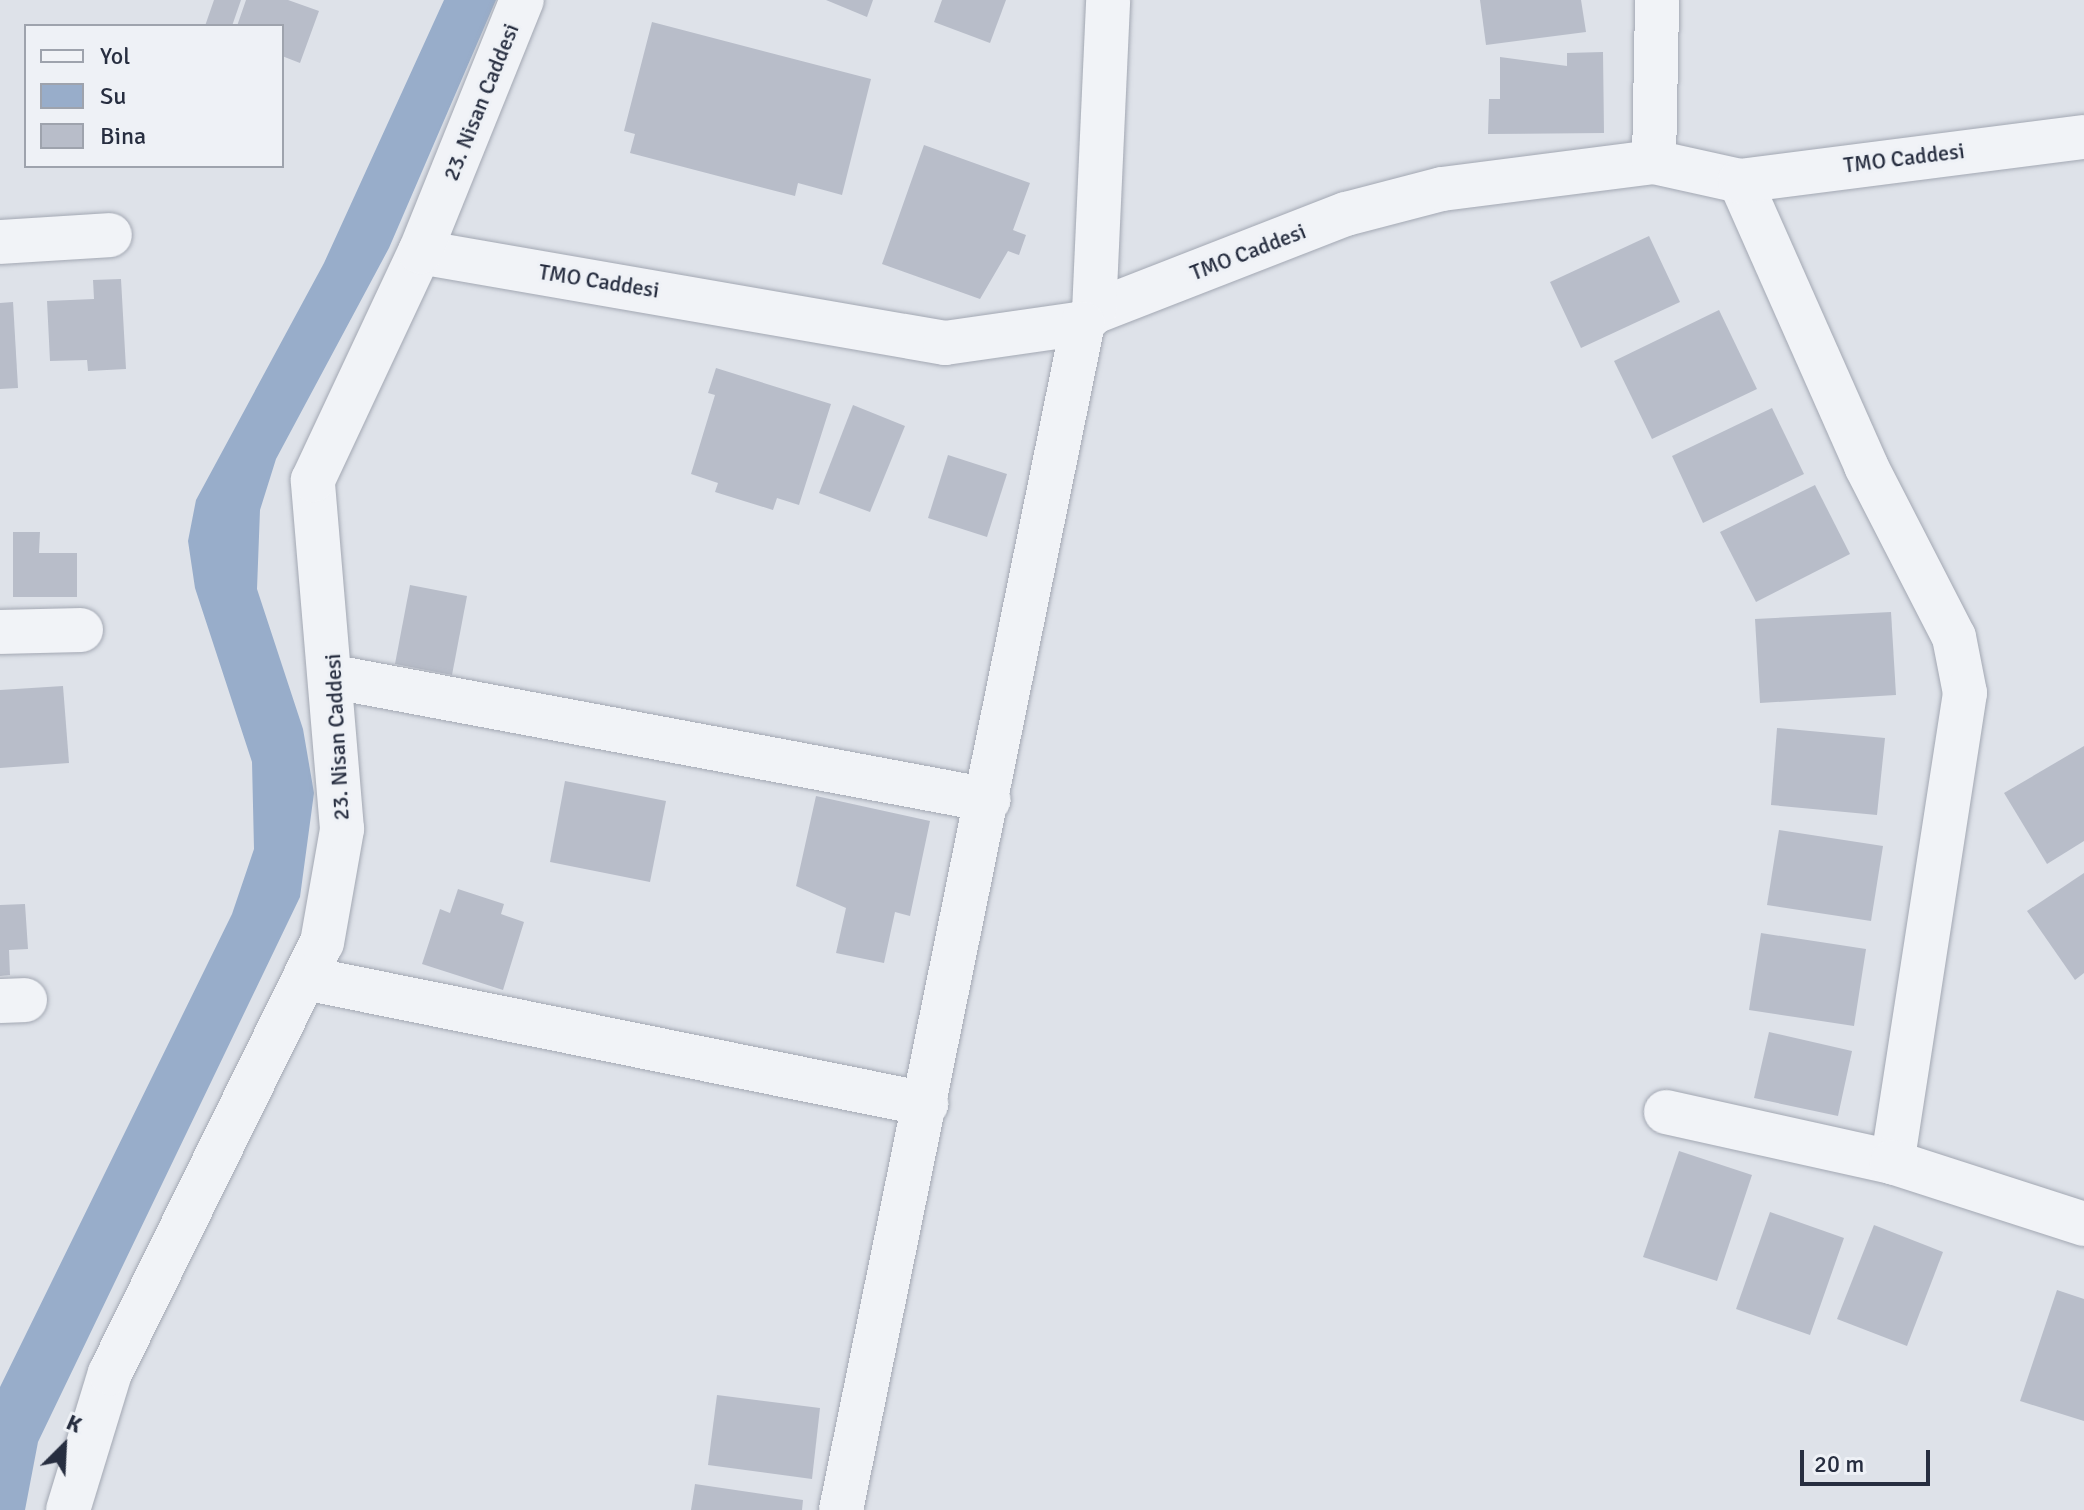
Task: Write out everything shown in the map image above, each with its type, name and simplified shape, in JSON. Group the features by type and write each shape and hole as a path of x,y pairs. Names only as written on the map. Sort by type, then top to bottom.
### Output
{"street":[{"name":"23. Nisan Caddesi","path":"68,1510 110,1373 322,943 342,829 334,677 313,480 420,252 522,0"},
{"path":"841,1510 1089,317 1108,0"},
{"path":"1654,162 1657,0"},
{"name":"TMO Caddesi","path":"420,252 945,343 1089,317 1346,214 1442,189 1654,162 1740,181 2084,137"},
{"path":"1740,181 1866,466 1954,637 1965,693 1892,1162"},
{"path":"0,242 110,235"},
{"path":"0,632 81,630"},
{"path":"334,677 989,800"},
{"path":"305,978 926,1104"},
{"path":"1666,1112 1892,1162 2084,1224"}],"water":[{"path":"444,0 496,0 389,248 276,459 260,510 257,589 303,729 314,793 300,897 38,1442 25,1510 0,1510 0,1387 232,914 254,849 252,762 195,588 188,541 196,500 324,263"}],"building":[{"path":"214,0 241,0 233,24 206,24"},
{"path":"246,0 288,0 319,11 300,63 284,57 284,24 238,24"},
{"path":"826,0 873,0 867,17"},
{"path":"942,0 1006,0 990,43 934,22"},
{"path":"1480,0 1581,0 1586,32 1486,45"},
{"path":"652,22 871,79 842,195 798,183 795,196 630,153 635,134 624,131"},
{"path":"1603,52 1604,133 1488,134 1489,99 1500,99 1500,57 1567,66 1567,53"},
{"path":"924,145 1030,183 1013,230 1026,235 1019,255 1008,251 980,299 882,264"},
{"path":"1649,236 1680,302 1581,348 1550,282"},
{"path":"121,279 126,369 88,371 87,360 50,361 47,301 94,299 93,280"},
{"path":"13,302 18,388 0,389 0,303"},
{"path":"1719,310 1757,389 1652,439 1614,361"},
{"path":"716,368 831,404 799,505 777,498 773,510 715,492 718,483 691,474 715,395 708,393"},
{"path":"853,405 905,426 870,512 819,493"},
{"path":"1772,408 1804,474 1703,523 1672,456"},
{"path":"948,455 1007,474 987,537 928,518"},
{"path":"1815,485 1850,554 1756,602 1720,532"},
{"path":"13,532 40,532 39,553 77,553 77,597 13,597"},
{"path":"410,585 467,596 452,675 395,664"},
{"path":"1891,612 1896,695 1760,703 1755,619"},
{"path":"63,686 69,763 0,768 0,690"},
{"path":"1777,728 1885,738 1877,815 1771,805"},
{"path":"2084,746 2084,841 2047,864 2004,793"},
{"path":"565,781 666,801 650,882 550,862"},
{"path":"816,796 930,821 910,916 895,912 884,963 836,953 846,908 796,886"},
{"path":"1779,830 1883,846 1871,921 1767,905"},
{"path":"2084,873 2084,973 2075,980 2027,911"},
{"path":"458,889 504,904 501,914 524,922 503,990 422,964 440,909 450,913"},
{"path":"25,904 28,949 9,950 10,975 0,976 0,905"},
{"path":"1761,933 1866,949 1854,1026 1749,1010"},
{"path":"1769,1032 1852,1051 1838,1116 1754,1098"},
{"path":"1679,1151 1752,1175 1717,1281 1643,1257"},
{"path":"1770,1212 1844,1238 1810,1335 1736,1309"},
{"path":"1874,1225 1943,1252 1907,1346 1837,1319"},
{"path":"2057,1290 2084,1299 2084,1421 2020,1401"},
{"path":"717,1395 820,1408 812,1479 708,1465"},
{"path":"695,1484 803,1500 802,1510 691,1510"}]}
